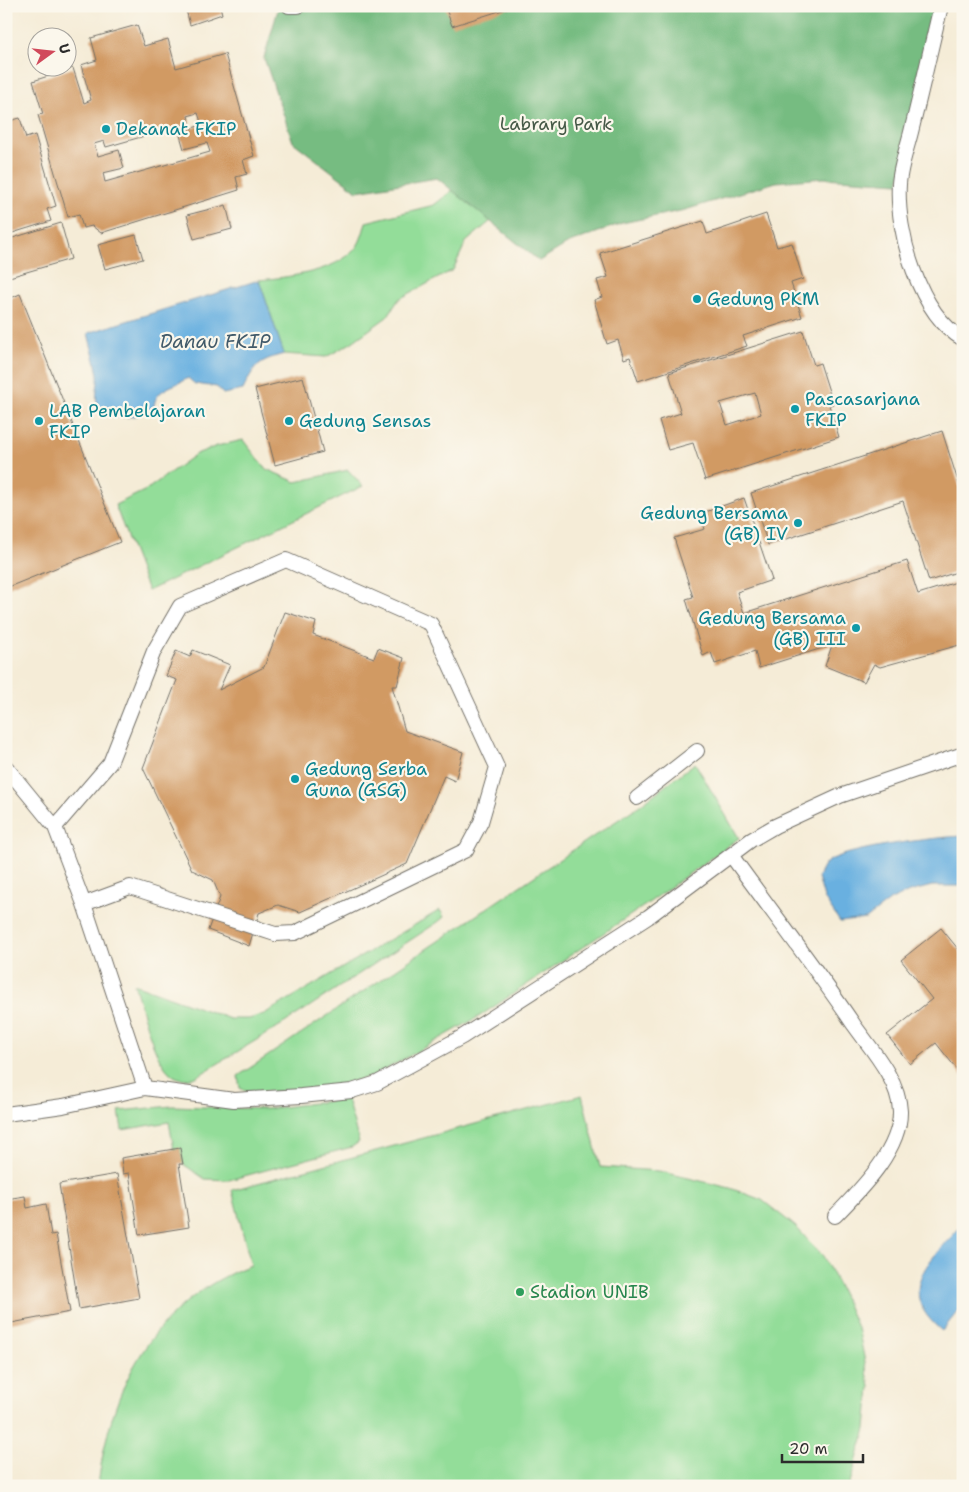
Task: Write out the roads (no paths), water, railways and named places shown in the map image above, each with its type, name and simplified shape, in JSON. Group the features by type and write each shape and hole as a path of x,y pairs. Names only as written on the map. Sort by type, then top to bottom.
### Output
{"lane":[{"path":"288,6 298,6"},
{"path":"941,6 899,184 904,237 917,283 936,314 953,333 963,339"},
{"path":"56,828 110,763 154,651 180,606 286,560 431,624 497,767 481,822 466,850 295,933 275,934 130,887 84,904"},
{"path":"637,798 697,751"},
{"path":"6,1114 63,1106 145,1088 234,1100 302,1096 352,1090 377,1083 462,1037 648,917 751,840 806,810 840,796 963,754"},
{"path":"6,767 56,828 84,904 145,1088"},
{"path":"731,855 833,993 882,1066 894,1088 900,1111 896,1131 890,1146 870,1179 835,1216"}],"water":[{"name":"Danau FKIP","path":"259,280 284,354 268,359 258,365 243,390 223,394 217,387 195,384 188,378 162,392 155,401 154,407 141,414 123,417 114,416 106,414 100,409 97,402 98,375 88,333"},
{"path":"963,836 963,886 932,886 909,892 891,900 866,919 840,922 824,898 818,877 826,863 836,858 891,844"},
{"path":"963,1224 963,1305 942,1331 927,1316 920,1302 918,1288 922,1275 929,1263"}],"place":[{"name":"Dekanat FKIP","path":"106,129"},
{"name":"Gedung PKM","path":"697,299"},
{"name":"Pascasarjana FKIP","path":"795,409"},
{"name":"LAB Pembelajaran FKIP","path":"39,421"},
{"name":"Gedung Sensas","path":"289,421"},
{"name":"Gedung Bersama (GB) IV","path":"798,523"},
{"name":"Gedung Bersama (GB) III","path":"856,628"},
{"name":"Gedung Serba Guna (GSG)","path":"295,779"},
{"name":"Stadion UNIB","path":"520,1292"}],"park label":[{"name":"Labrary Park","path":"556,124"}]}
